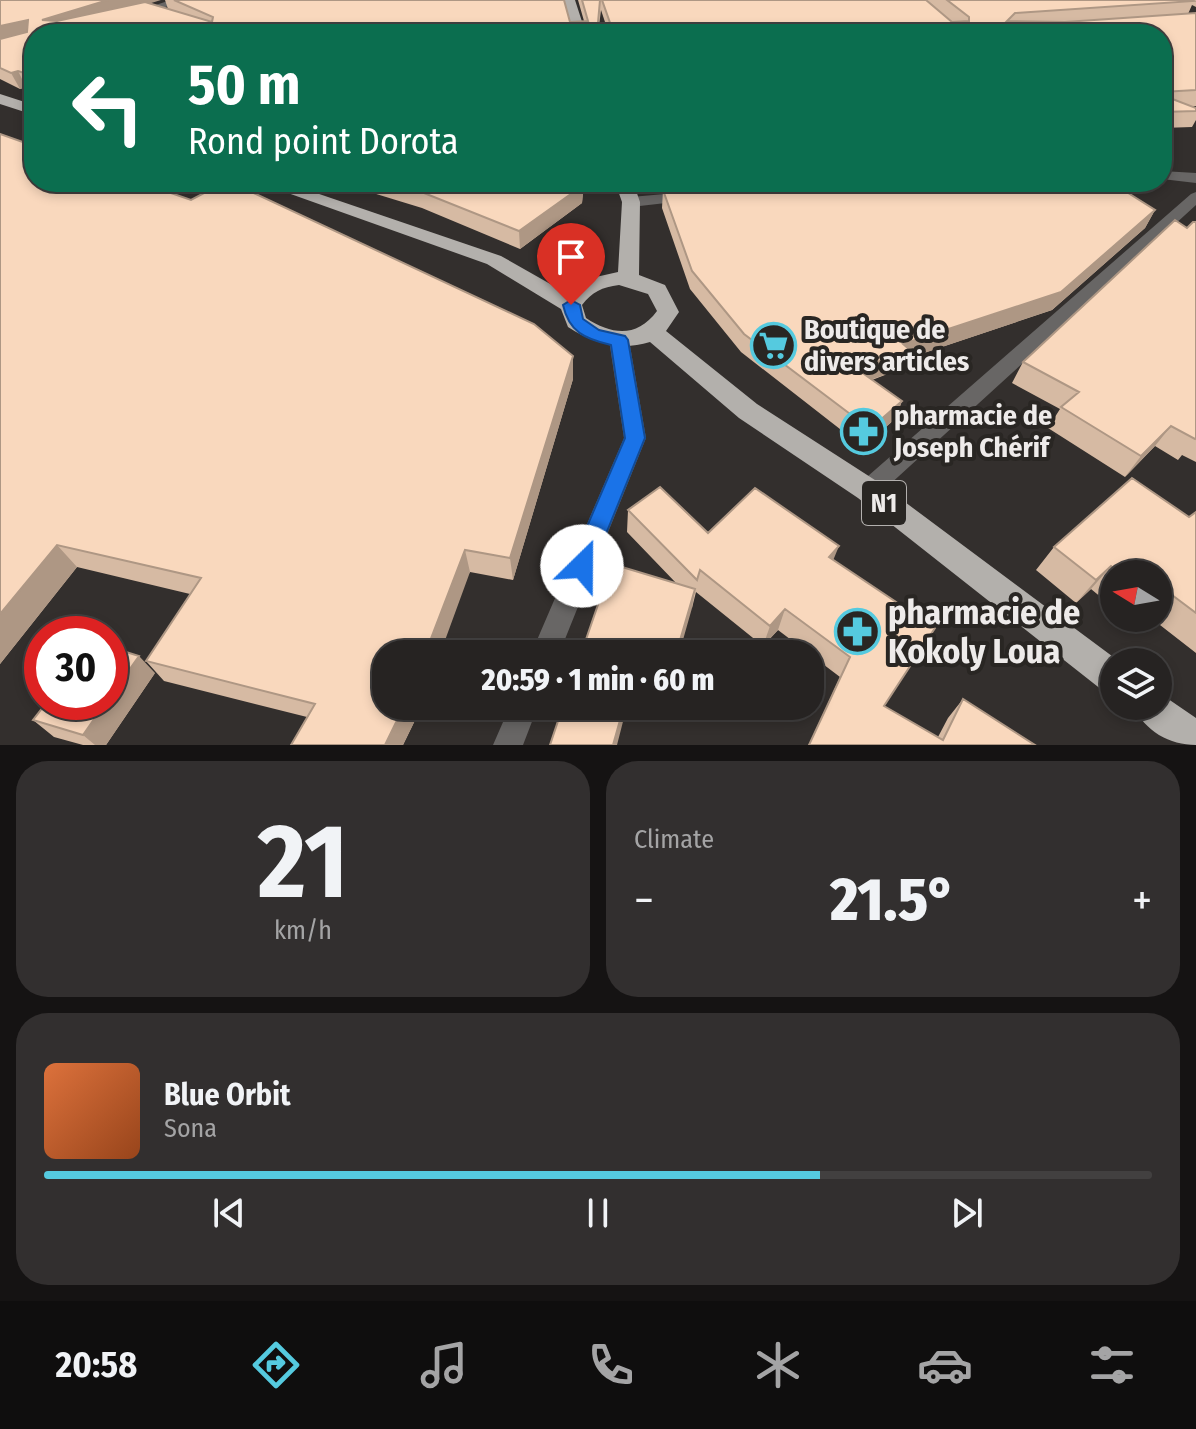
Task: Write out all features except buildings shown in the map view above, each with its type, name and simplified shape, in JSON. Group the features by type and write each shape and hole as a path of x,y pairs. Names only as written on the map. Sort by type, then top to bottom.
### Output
{"highway":[{"path":"569,0 576,24"},
{"path":"0,99 24,107"},
{"path":"295,192 494,260 571,305 576,322 594,335 619,340 652,332 668,312 657,290 628,278 602,279 581,289 571,305"},
{"path":"628,192 631,202 628,278"},
{"name":"N1","path":"652,332 748,411 868,490 1100,667"},
{"path":"1170,720 1196,740"}],"street":[{"path":"124,16 183,0"},
{"path":"150,9 175,19"},
{"path":"1172,176 1196,178"},
{"path":"631,202 709,195"},
{"path":"868,490 1175,223 1196,197"},
{"path":"551,640 635,438 619,340"},
{"path":"508,745 518,720"}],"place":[{"name":"Boutique de divers articles","path":"773,345"},
{"name":"pharmacie de Joseph Chérif","path":"863,431"},
{"name":"pharmacie de Kokoly Loua","path":"857,632"}],"route":[{"path":"571,305 576,322 594,335 619,340 635,438 582,566"}]}
